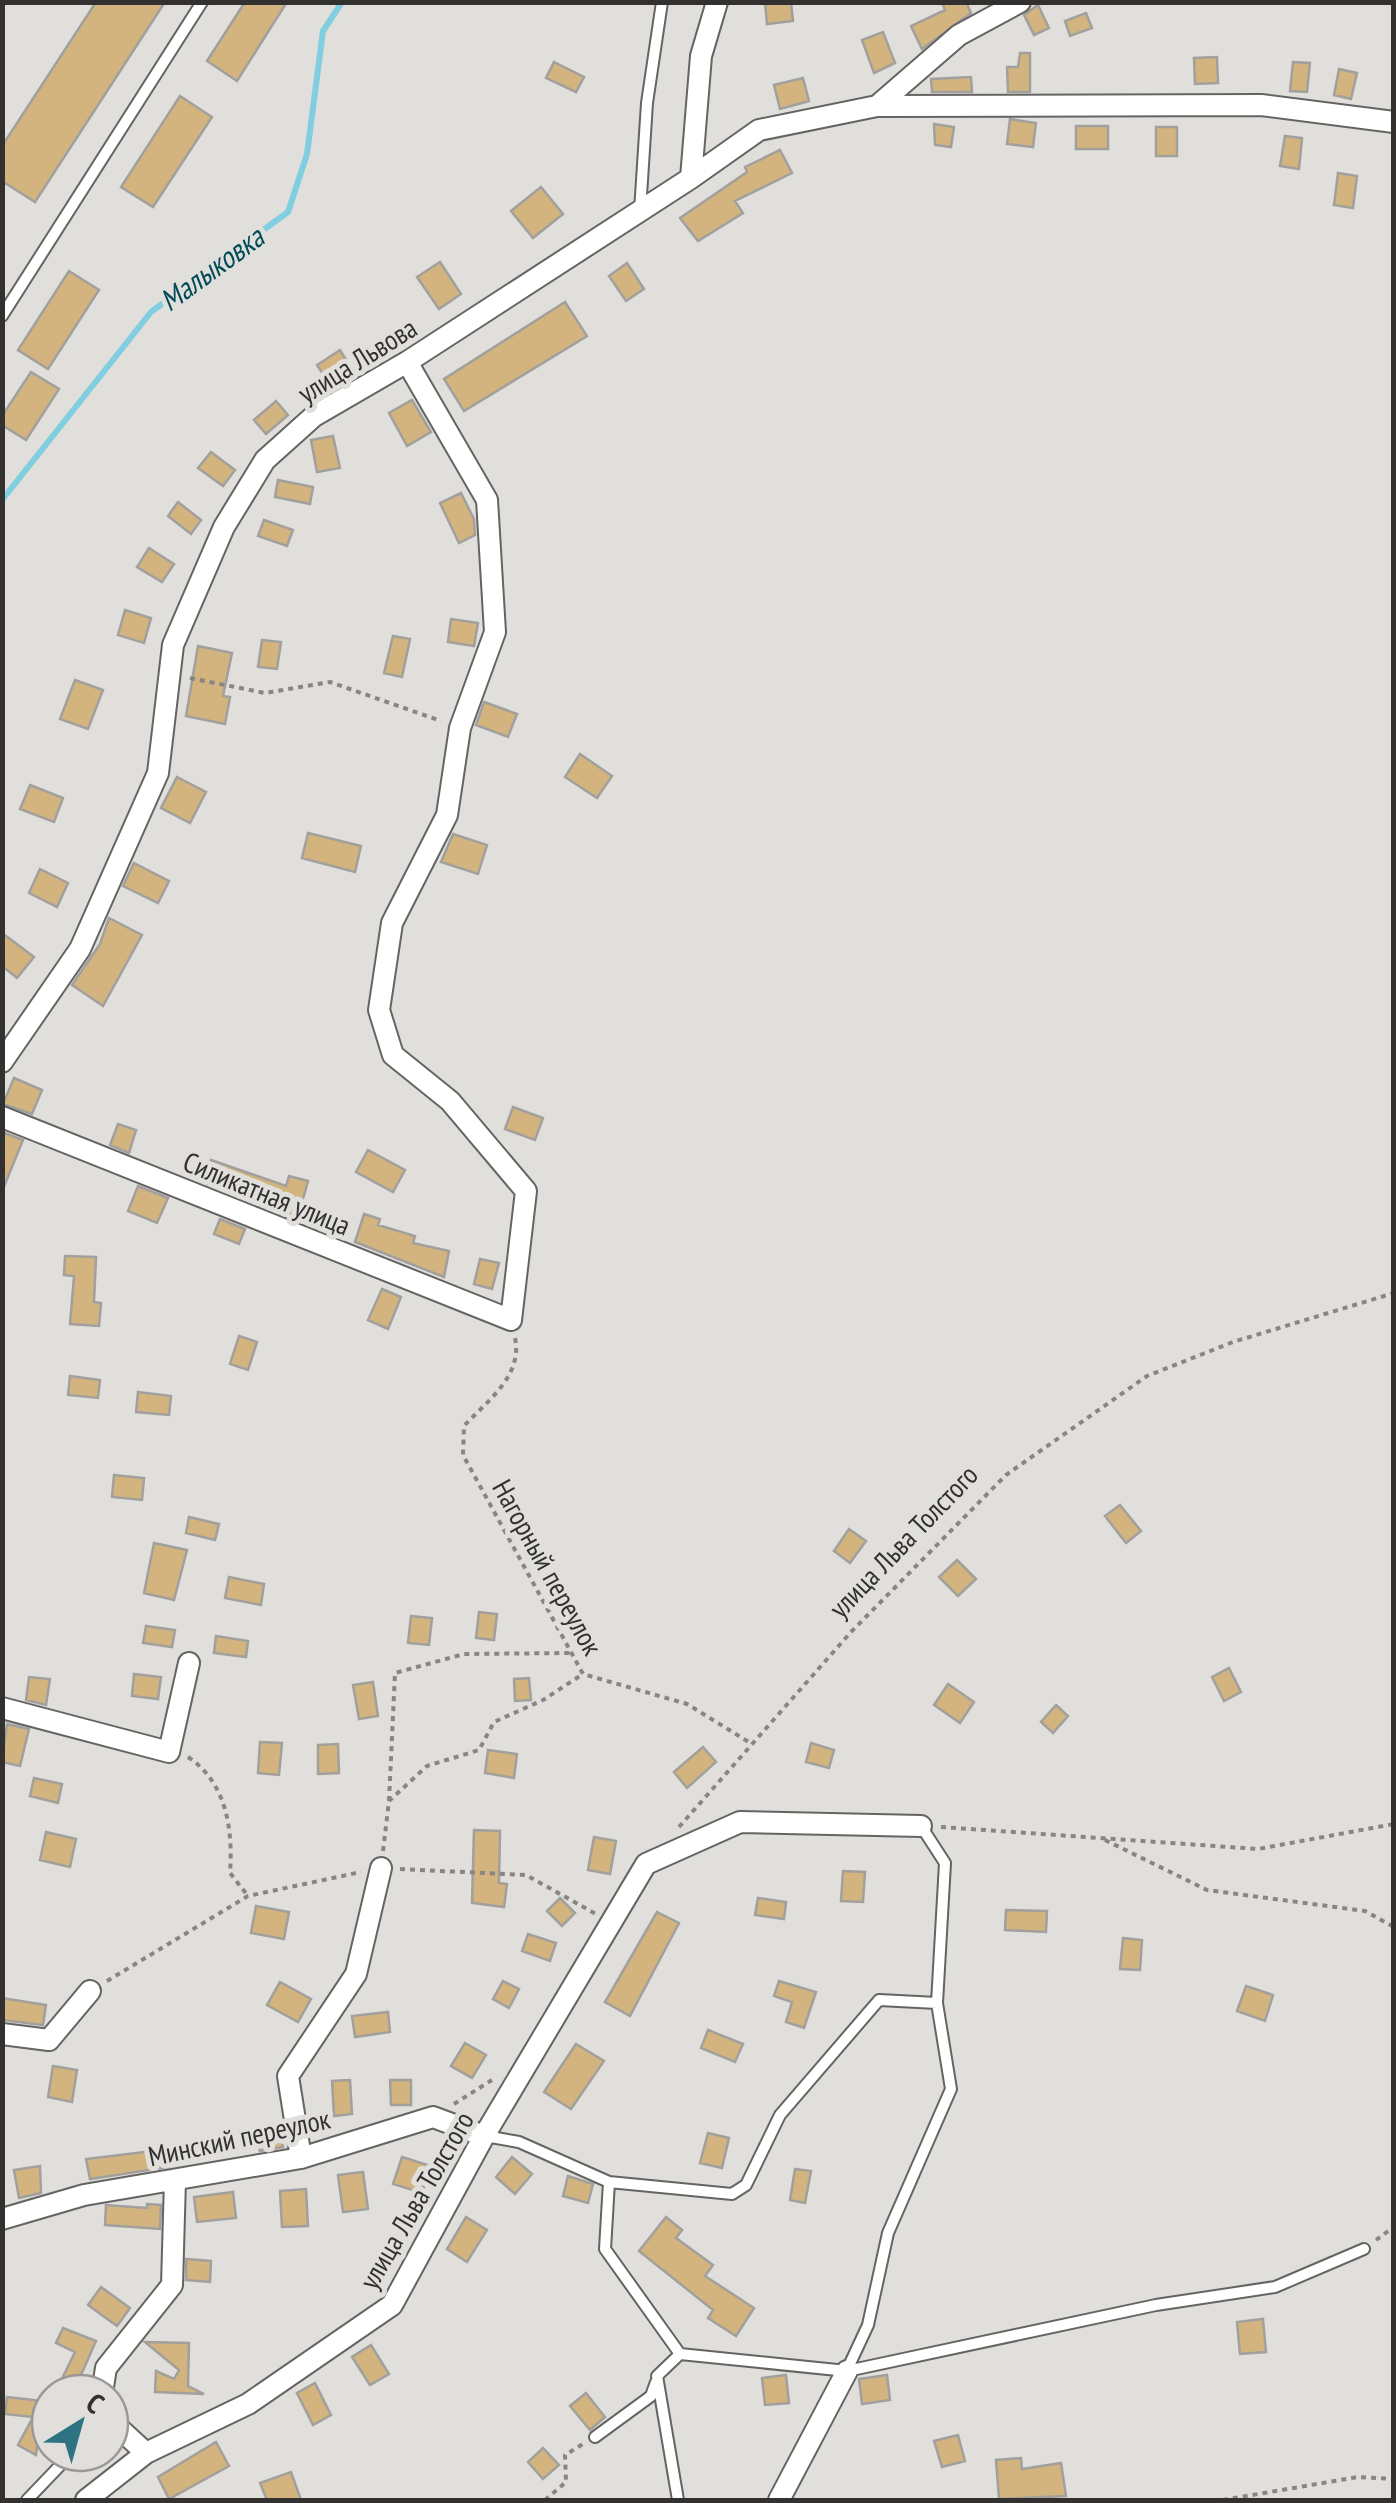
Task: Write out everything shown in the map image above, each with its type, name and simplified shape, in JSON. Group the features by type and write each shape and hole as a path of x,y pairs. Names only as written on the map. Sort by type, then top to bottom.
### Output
{"street":[{"path":"691,178 701,56 717,2"},
{"path":"877,106 958,35 1020,2"},
{"name":"улица Львова","path":"2,1062 80,950 158,772 174,646 224,527 265,460 314,416 407,362 759,130 877,106 1261,104 1394,122"},
{"path":"407,362 487,500 495,632 460,728 446,815 392,923 379,1010 394,1055 450,1100 526,1191 511,1320"},
{"name":"Силикатная улица","path":"2,1117 511,1320"},
{"path":"2,1708 169,1752 189,1664"},
{"name":"улица Льва Толстого","path":"86,2500 146,2453 248,2404 392,2305 484,2136 646,1864 740,1822 921,1826"},
{"path":"300,2158 288,2076 356,1974 381,1868"},
{"path":"2,2034 48,2040 90,1991"},
{"path":"433,2118 484,2136"},
{"name":"Минский переулок","path":"2,2219 84,2196 300,2158 433,2118"},
{"path":"105,2373 172,2285 175,2180"},
{"path":"778,2500 847,2371"},
{"path":"130,2438 146,2453"}],"lane":[{"path":"2,316 202,2"},
{"path":"640,212 647,103 662,2"},
{"path":"847,2371 868,2325 888,2233 952,2089 937,2002 944,1862 921,1826"},
{"path":"484,2136 519,2142 609,2182 732,2194 746,2184 780,2115 879,2000 937,2002"},
{"path":"609,2182 605,2249 680,2354 847,2371 1156,2306 1274,2287 1364,2249"},
{"path":"596,2436 652,2396 658,2376 680,2354"},
{"path":"658,2376 678,2500"},
{"path":"27,2500 53,2473"}],"path":[{"path":"170,674 264,693 330,682 460,728"},
{"name":"улица Льва Толстого","path":"669,1837 851,1632 1006,1475 1148,1376 1234,1342 1394,1292"},
{"name":"Нагорный переулок","path":"511,1320 518,1353 510,1376 464,1426 464,1455 572,1653 584,1674 686,1704 752,1744"},
{"path":"381,1868 389,1801 395,1673 464,1654 572,1653"},
{"path":"389,1801 427,1766 479,1750 494,1722 543,1700 584,1674"},
{"path":"169,1752 192,1758 216,1788 234,1828 230,1873 248,1896"},
{"path":"921,1826 1258,1849 1394,1824"},
{"path":"1104,1839 1207,1890 1365,1911 1394,1927"},
{"path":"90,1991 248,1896 381,1868 526,1875 612,1923"},
{"path":"433,2118 500,2076"},
{"path":"1364,2249 1394,2227"},
{"path":"545,2500 566,2482 565,2455 596,2436"},
{"path":"1222,2500 1358,2478 1394,2479"}],"building":[{"path":"96,2 165,2 35,202 2,181 2,146"},
{"path":"245,2 287,2 237,81 207,61"},
{"path":"765,2 791,2 793,21 767,24"},
{"path":"942,2 966,2 971,13 922,49 911,26 945,10"},
{"path":"1038,5 1049,28 1034,35 1024,15"},
{"path":"1086,13 1092,28 1070,36 1065,21"},
{"path":"883,32 895,63 874,73 862,40"},
{"path":"1020,53 1030,53 1030,92 1008,92 1007,67 1018,67"},
{"path":"1217,57 1218,83 1195,84 1194,58"},
{"path":"554,62 584,77 576,92 546,78"},
{"path":"1293,62 1310,63 1307,92 1290,91"},
{"path":"1339,69 1357,73 1351,99 1334,95"},
{"path":"971,77 972,92 932,92 931,79"},
{"path":"803,78 809,101 780,109 774,85"},
{"path":"180,96 212,117 153,207 121,187"},
{"path":"1010,119 1036,123 1033,147 1007,144"},
{"path":"934,124 954,127 951,147 935,145"},
{"path":"1076,126 1108,126 1108,149 1076,149"},
{"path":"1156,127 1177,127 1177,156 1156,156"},
{"path":"1285,136 1302,138 1299,169 1280,166"},
{"path":"780,150 792,173 735,201 743,213 698,241 680,218 747,172 745,167"},
{"path":"1338,173 1357,176 1353,208 1334,205"},
{"path":"541,187 563,214 533,238 511,211"},
{"path":"440,262 461,294 439,309 417,277"},
{"path":"627,263 644,289 626,301 609,276"},
{"path":"69,271 99,290 48,369 18,350"},
{"path":"565,302 587,336 464,411 444,379"},
{"path":"340,350 353,371 330,385 317,365"},
{"path":"31,372 59,389 26,440 2,425 2,416"},
{"path":"412,400 431,432 407,446 389,413"},
{"path":"276,401 288,415 266,434 254,420"},
{"path":"333,436 340,468 317,472 311,440"},
{"path":"211,452 235,470 223,486 198,468"},
{"path":"278,480 313,487 310,504 275,497"},
{"path":"461,493 474,519 475,535 459,543 440,503"},
{"path":"178,502 201,520 191,534 168,516"},
{"path":"264,520 293,530 287,546 258,536"},
{"path":"149,548 174,564 162,582 137,567"},
{"path":"125,610 151,618 144,643 118,635"},
{"path":"451,619 478,623 474,646 448,642"},
{"path":"393,636 410,639 402,677 384,673"},
{"path":"262,640 281,642 277,669 258,667"},
{"path":"198,646 232,653 223,696 230,697 225,724 186,716"},
{"path":"75,680 103,690 88,729 60,719"},
{"path":"484,702 517,714 508,737 476,725"},
{"path":"580,754 612,776 597,798 565,777"},
{"path":"177,777 206,792 190,823 161,808"},
{"path":"30,785 63,798 54,822 20,809"},
{"path":"308,833 361,846 355,872 302,858"},
{"path":"453,834 487,845 478,874 441,862"},
{"path":"134,863 169,881 158,903 123,886"},
{"path":"40,869 68,883 57,907 29,893"},
{"path":"109,918 142,935 103,1006 72,985 100,944"},
{"path":"2,933 34,957 17,978 2,966"},
{"path":"14,1078 42,1090 32,1114 3,1104"},
{"path":"513,1107 543,1118 535,1140 505,1129"},
{"path":"118,1124 136,1130 129,1153 110,1145"},
{"path":"2,1132 23,1140 3,1189 2,1189"},
{"path":"368,1150 405,1170 393,1192 356,1172"},
{"path":"211,1160 286,1186 289,1176 308,1181 298,1217 202,1182"},
{"path":"138,1186 168,1198 157,1223 128,1211"},
{"path":"364,1214 380,1219 378,1225 415,1236 413,1243 449,1251 444,1277 355,1242"},
{"path":"220,1219 245,1229 239,1244 214,1234"},
{"path":"65,1256 96,1257 94,1302 101,1303 99,1326 70,1324 74,1276 64,1275"},
{"path":"480,1259 499,1263 492,1289 474,1284"},
{"path":"382,1289 401,1297 388,1329 368,1320"},
{"path":"239,1336 257,1342 248,1370 230,1364"},
{"path":"70,1376 100,1380 98,1398 68,1395"},
{"path":"138,1392 171,1396 169,1415 136,1412"},
{"path":"114,1475 144,1478 142,1500 112,1497"},
{"path":"1120,1505 1141,1531 1126,1543 1105,1516"},
{"path":"189,1517 219,1524 215,1540 186,1533"},
{"path":"849,1529 866,1541 850,1563 834,1551"},
{"path":"154,1543 187,1550 174,1600 144,1593"},
{"path":"957,1560 976,1579 958,1596 939,1577"},
{"path":"229,1577 264,1584 261,1605 225,1598"},
{"path":"479,1612 497,1614 494,1640 476,1638"},
{"path":"411,1616 432,1618 429,1645 408,1643"},
{"path":"146,1626 175,1630 172,1647 143,1643"},
{"path":"216,1636 248,1641 246,1657 214,1653"},
{"path":"1229,1668 1241,1692 1224,1701 1212,1677"},
{"path":"134,1674 161,1677 158,1699 132,1696"},
{"path":"29,1677 50,1679 46,1705 26,1700"},
{"path":"529,1678 531,1700 515,1701 514,1679"},
{"path":"373,1682 378,1716 359,1719 353,1685"},
{"path":"948,1684 974,1702 960,1723 934,1705"},
{"path":"1056,1705 1068,1716 1053,1733 1041,1722"},
{"path":"7,1724 29,1729 20,1766 2,1762"},
{"path":"260,1742 282,1743 279,1775 258,1773"},
{"path":"811,1743 834,1750 829,1768 806,1762"},
{"path":"338,1744 339,1773 318,1774 318,1745"},
{"path":"703,1747 716,1762 687,1788 674,1772"},
{"path":"488,1750 517,1754 514,1778 485,1773"},
{"path":"34,1778 62,1784 58,1803 30,1796"},
{"path":"474,1830 500,1831 499,1883 507,1884 504,1907 472,1903"},
{"path":"46,1832 76,1839 70,1867 40,1860"},
{"path":"594,1837 616,1841 610,1874 588,1870"},
{"path":"843,1871 865,1872 863,1902 841,1901"},
{"path":"560,1898 575,1913 562,1926 547,1911"},
{"path":"758,1898 786,1902 784,1919 755,1915"},
{"path":"256,1906 289,1912 284,1939 251,1933"},
{"path":"1006,1910 1047,1911 1046,1932 1005,1930"},
{"path":"657,1912 679,1923 630,2016 605,2002"},
{"path":"528,1934 556,1943 550,1961 522,1951"},
{"path":"1123,1938 1142,1940 1140,1970 1120,1969"},
{"path":"503,1981 519,1989 509,2008 493,1999"},
{"path":"779,1981 816,1992 804,2028 786,2022 792,2002 774,1996"},
{"path":"280,1982 311,1999 298,2022 267,2005"},
{"path":"1246,1986 1273,1995 1265,2021 1237,2011"},
{"path":"2,1998 46,2005 43,2025 2,2020"},
{"path":"388,2012 390,2032 355,2037 352,2016"},
{"path":"708,2030 743,2044 735,2062 701,2048"},
{"path":"465,2043 486,2055 472,2078 451,2066"},
{"path":"576,2044 604,2061 571,2109 544,2092"},
{"path":"53,2066 77,2070 72,2102 48,2097"},
{"path":"350,2080 352,2114 334,2116 332,2081"},
{"path":"390,2080 411,2080 411,2105 391,2105"},
{"path":"278,2128 283,2147 260,2151 256,2133"},
{"path":"708,2133 729,2138 722,2168 700,2163"},
{"path":"170,2149 169,2167 90,2179 86,2159"},
{"path":"402,2157 431,2166 422,2193 393,2184"},
{"path":"512,2157 532,2174 515,2194 496,2177"},
{"path":"40,2166 41,2193 19,2198 14,2170"},
{"path":"795,2169 811,2171 805,2203 790,2200"},
{"path":"363,2172 368,2209 343,2212 338,2175"},
{"path":"568,2176 593,2184 588,2203 563,2196"},
{"path":"306,2189 308,2226 282,2227 280,2191"},
{"path":"233,2192 236,2218 197,2222 194,2197"},
{"path":"147,2204 161,2205 160,2229 105,2225 106,2205 147,2208"},
{"path":"466,2217 487,2230 467,2262 447,2249"},
{"path":"666,2217 682,2230 676,2238 713,2265 705,2276 754,2308 736,2336 708,2318 713,2310 639,2251"},
{"path":"186,2259 211,2261 210,2282 186,2280"},
{"path":"101,2287 130,2308 117,2326 88,2305"},
{"path":"1263,2319 1266,2352 1240,2354 1237,2322"},
{"path":"63,2328 96,2341 82,2373 65,2373 75,2352 56,2343"},
{"path":"145,2342 189,2343 188,2386 204,2394 155,2392 156,2371 174,2379 179,2370"},
{"path":"371,2345 389,2374 370,2385 352,2357"},
{"path":"786,2375 789,2403 765,2405 762,2378"},
{"path":"887,2375 890,2400 862,2404 859,2379"},
{"path":"315,2383 331,2415 313,2425 297,2393"},
{"path":"586,2393 605,2417 590,2430 570,2406"},
{"path":"7,2397 30,2400 30,2417 5,2414"},
{"path":"30,2423 30,2452 18,2445"},
{"path":"958,2435 965,2461 942,2467 934,2441"},
{"path":"216,2442 229,2466 169,2499 158,2477"},
{"path":"543,2448 559,2465 543,2479 528,2462"},
{"path":"1021,2458 1022,2469 1061,2463 1066,2496 999,2499 996,2460"},
{"path":"291,2472 301,2500 267,2500 260,2483"}],"waterway":[{"name":"Малыковка","path":"2,500 151,312 288,212 307,154 323,31 342,2"}]}
